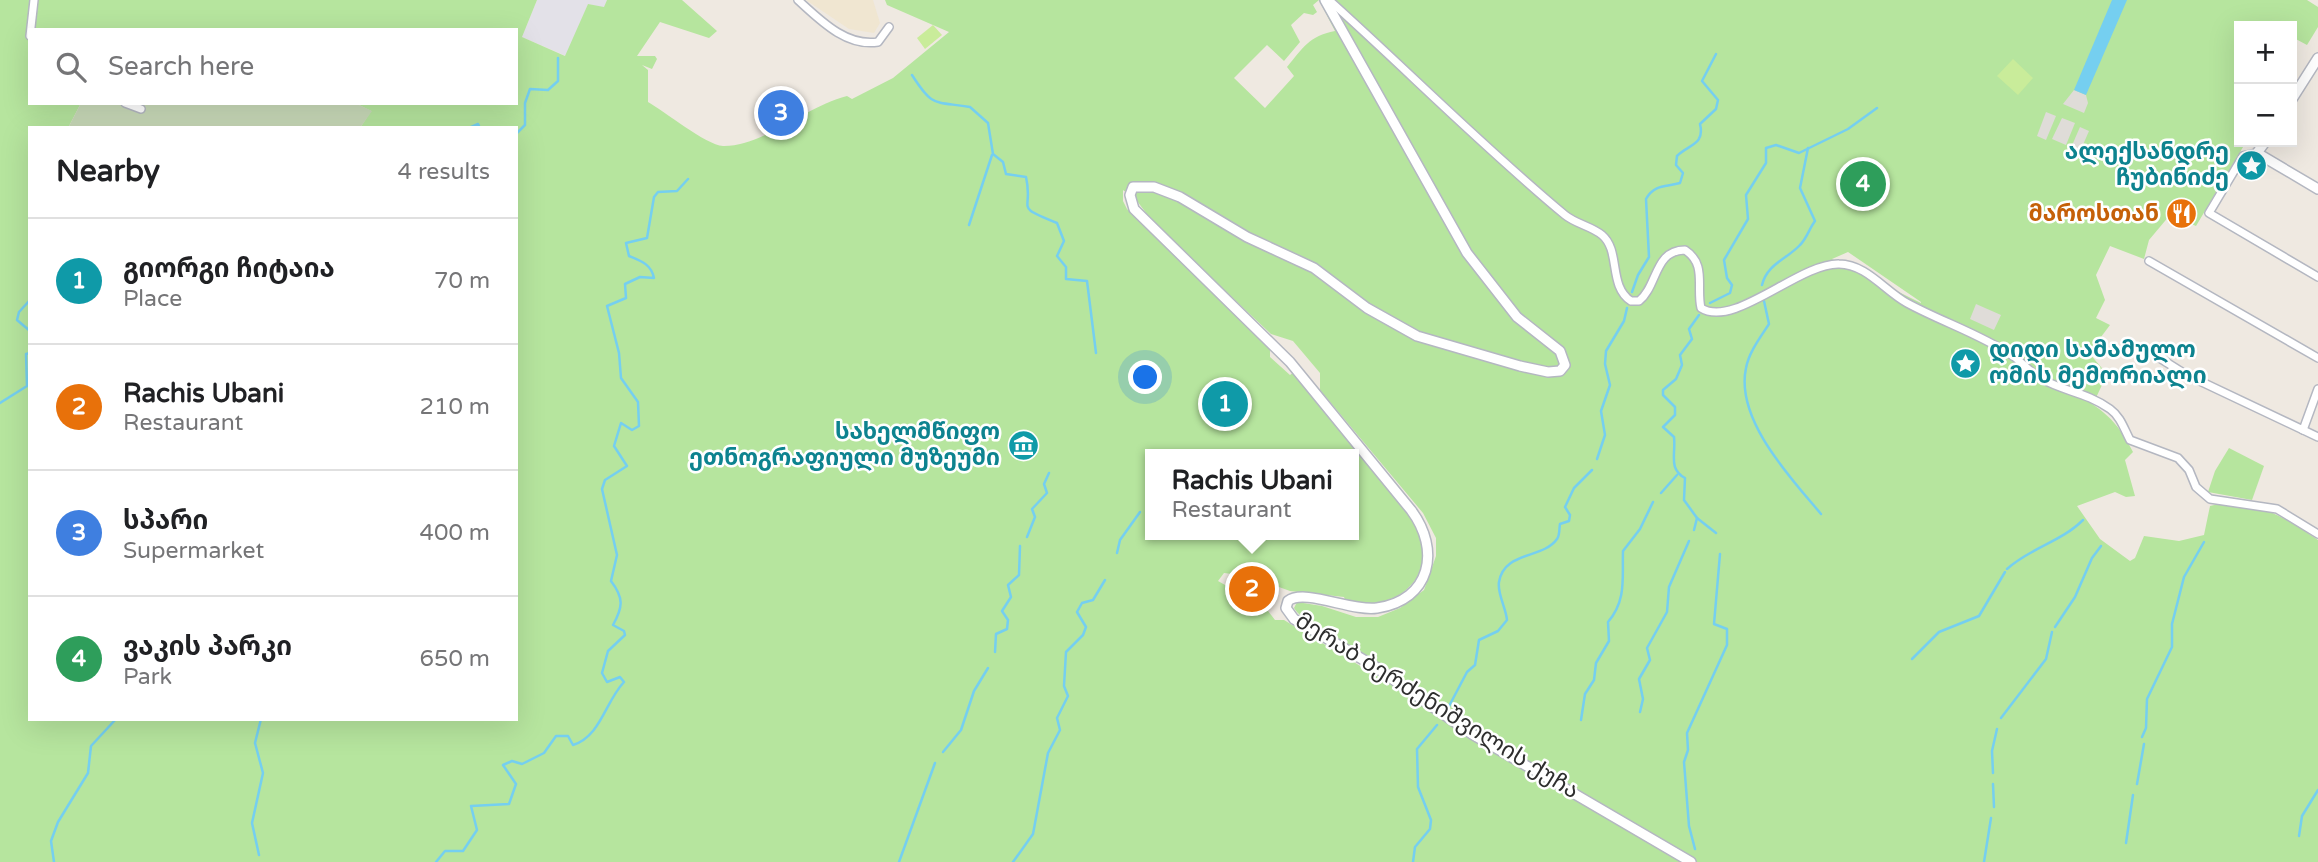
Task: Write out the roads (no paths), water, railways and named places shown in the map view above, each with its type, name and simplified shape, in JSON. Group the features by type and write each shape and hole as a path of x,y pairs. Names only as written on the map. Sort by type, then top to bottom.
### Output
{"street":[{"path":"31,28 34,0"},
{"path":"798,0 842,36 865,44 878,42 889,27"},
{"path":"1327,0 1574,222 1602,234 1609,242 1620,289 1631,301 1639,301 1645,296 1665,257 1677,250 1685,250 1696,261 1701,279 1701,308 1714,314 1739,307 1805,274 1834,264 1847,264 1858,268 1908,304 2014,356 2040,379 2070,388 2103,405 2121,420 2130,440 2148,449 2178,458 2189,470 2196,487 2210,499 2277,509 2318,534"},
{"name":"მერაბ ბერძენიშვილის ქუჩა","path":"1327,0 1467,253 1517,317 1560,351 1565,365 1560,371 1548,372 1486,358 1417,336 1375,313 1314,268 1247,237 1180,197 1154,187 1133,187 1130,195 1134,209 1290,362 1412,510 1428,540 1425,573 1414,590 1399,601 1361,609 1304,596 1292,598 1286,608 1294,619 1374,666 1472,734 1691,862"},
{"path":"2297,91 2318,58"},
{"path":"130,105 141,109"},
{"path":"2258,153 2262,147"},
{"path":"2318,189 2258,153 2243,156 2209,213 2318,277"},
{"path":"2148,261 2317,354"},
{"path":"2158,357 2168,366 2318,437"},
{"path":"2302,430 2318,389"}],"water":[{"path":"2112,0 2127,0 2086,95 2074,90"}],"waterway":[{"path":"1632,292 1649,257 1646,199 1657,188 1680,183 1683,173 1676,165 1677,156 1698,140 1700,124 1716,109 1718,100 1702,81 1716,54"},
{"path":"518,132 525,125 525,103 530,89 548,90 558,81 558,58"},
{"path":"912,75 930,98 941,103 970,107 988,123 993,154 1003,162 1006,174 1026,177 1030,210 1057,223 1064,241 1057,256 1066,267 1066,279 1087,281 1096,353"},
{"path":"1710,303 1730,293 1732,285 1727,278 1724,260 1748,219 1746,195 1766,163 1766,148 1776,145 1799,153 1848,129 1877,108"},
{"path":"474,126 479,126"},
{"path":"1762,285 1768,272 1795,250 1815,221 1800,188 1808,148"},
{"path":"969,225 992,155"},
{"path":"436,862 445,851 463,851 477,830 471,806 509,804 516,784 503,765 512,761 522,764 544,753 556,736 568,736 573,745 582,741 596,726 624,682 620,677 607,682 602,673 608,651 625,635 624,631 613,625 621,603 611,581 617,555 602,489 605,480 627,466 614,446 621,423 632,430 639,426 638,402 621,378 619,353 607,306 626,298 625,284 640,277 654,278 648,266 629,256 626,243 647,238 654,197 658,192 677,191 688,179"},
{"path":"1764,301 1769,324 1752,351 1746,368 1745,388 1749,408 1768,447 1821,514"},
{"path":"28,302 19,312 17,320 28,329"},
{"path":"1597,459 1605,435 1601,411 1610,385 1605,364 1606,351 1624,321 1627,308"},
{"path":"1699,315 1689,329 1692,339 1680,355 1682,365 1676,379 1663,390 1663,395 1675,407 1675,415 1663,427 1674,437 1676,470 1685,478 1684,500 1697,518 1716,533"},
{"path":"0,403 27,386 28,354"},
{"path":"1447,710 1467,672 1475,665 1479,640 1498,631 1507,620 1500,596 1499,582 1502,572 1516,560 1543,550 1557,539 1560,524 1569,521 1570,515 1565,507 1574,488 1592,470"},
{"path":"1027,537 1035,517 1032,509 1047,493 1044,484 1049,473"},
{"path":"1661,493 1677,475"},
{"path":"1581,720 1585,694 1594,680 1596,663 1609,641 1608,622 1621,597 1623,551 1640,529 1653,502"},
{"path":"1117,553 1120,540 1140,512"},
{"path":"1694,530 1697,518"},
{"path":"2007,569 2083,520"},
{"path":"1640,712 1643,699 1639,679 1650,660 1647,648 1667,612 1669,587 1689,541"},
{"path":"2142,737 2146,728 2147,699 2172,647 2172,624 2184,577 2204,542"},
{"path":"995,652 996,634 1007,629 1008,620 1002,611 1011,597 1008,585 1019,575 1020,546"},
{"path":"2055,627 2075,597 2092,558 2101,546"},
{"path":"1695,849 1689,826 1684,762 1688,750 1687,733 1727,645 1727,629 1714,624 1720,554"},
{"path":"1912,659 1939,632 1979,616 2005,572"},
{"path":"1013,862 1033,834 1048,753 1060,730 1057,718 1068,696 1064,686 1066,652 1083,635 1086,627 1077,612 1082,603 1093,600 1105,580"},
{"path":"2001,718 2046,659 2052,632"},
{"path":"943,752 961,730 974,691 988,668"},
{"path":"54,862 51,841 58,822 88,773 91,746 114,721"},
{"path":"259,855 252,823 263,773 255,743 260,721"},
{"path":"1413,862 1415,847 1430,829 1431,820 1418,787 1417,749 1437,725"},
{"path":"1993,773 1992,751 1997,729"},
{"path":"2137,784 2144,744"},
{"path":"899,862 935,763"},
{"path":"1993,784 1994,807"},
{"path":"2299,836 2302,816 2318,790"},
{"path":"2126,843 2133,795"},
{"path":"1984,862 1991,818"}],"place":[{"name":"სპარი","path":"781,113"},
{"name":"ალექსანდრე ჩუბინიძე","path":"2252,165"},
{"name":"ვაკის პარკი","path":"1863,184"},
{"name":"მაროსთან","path":"2182,214"},
{"name":"დიდი სამამულო ომის მემორიალი","path":"1966,363"},
{"name":"გიორგი ჩიტაია","path":"1225,404"},
{"name":"სახელმწიფო ეთნოგრაფიული მუზეუმი","path":"1023,445"},
{"name":"Rachis Ubani","path":"1252,589"}]}
